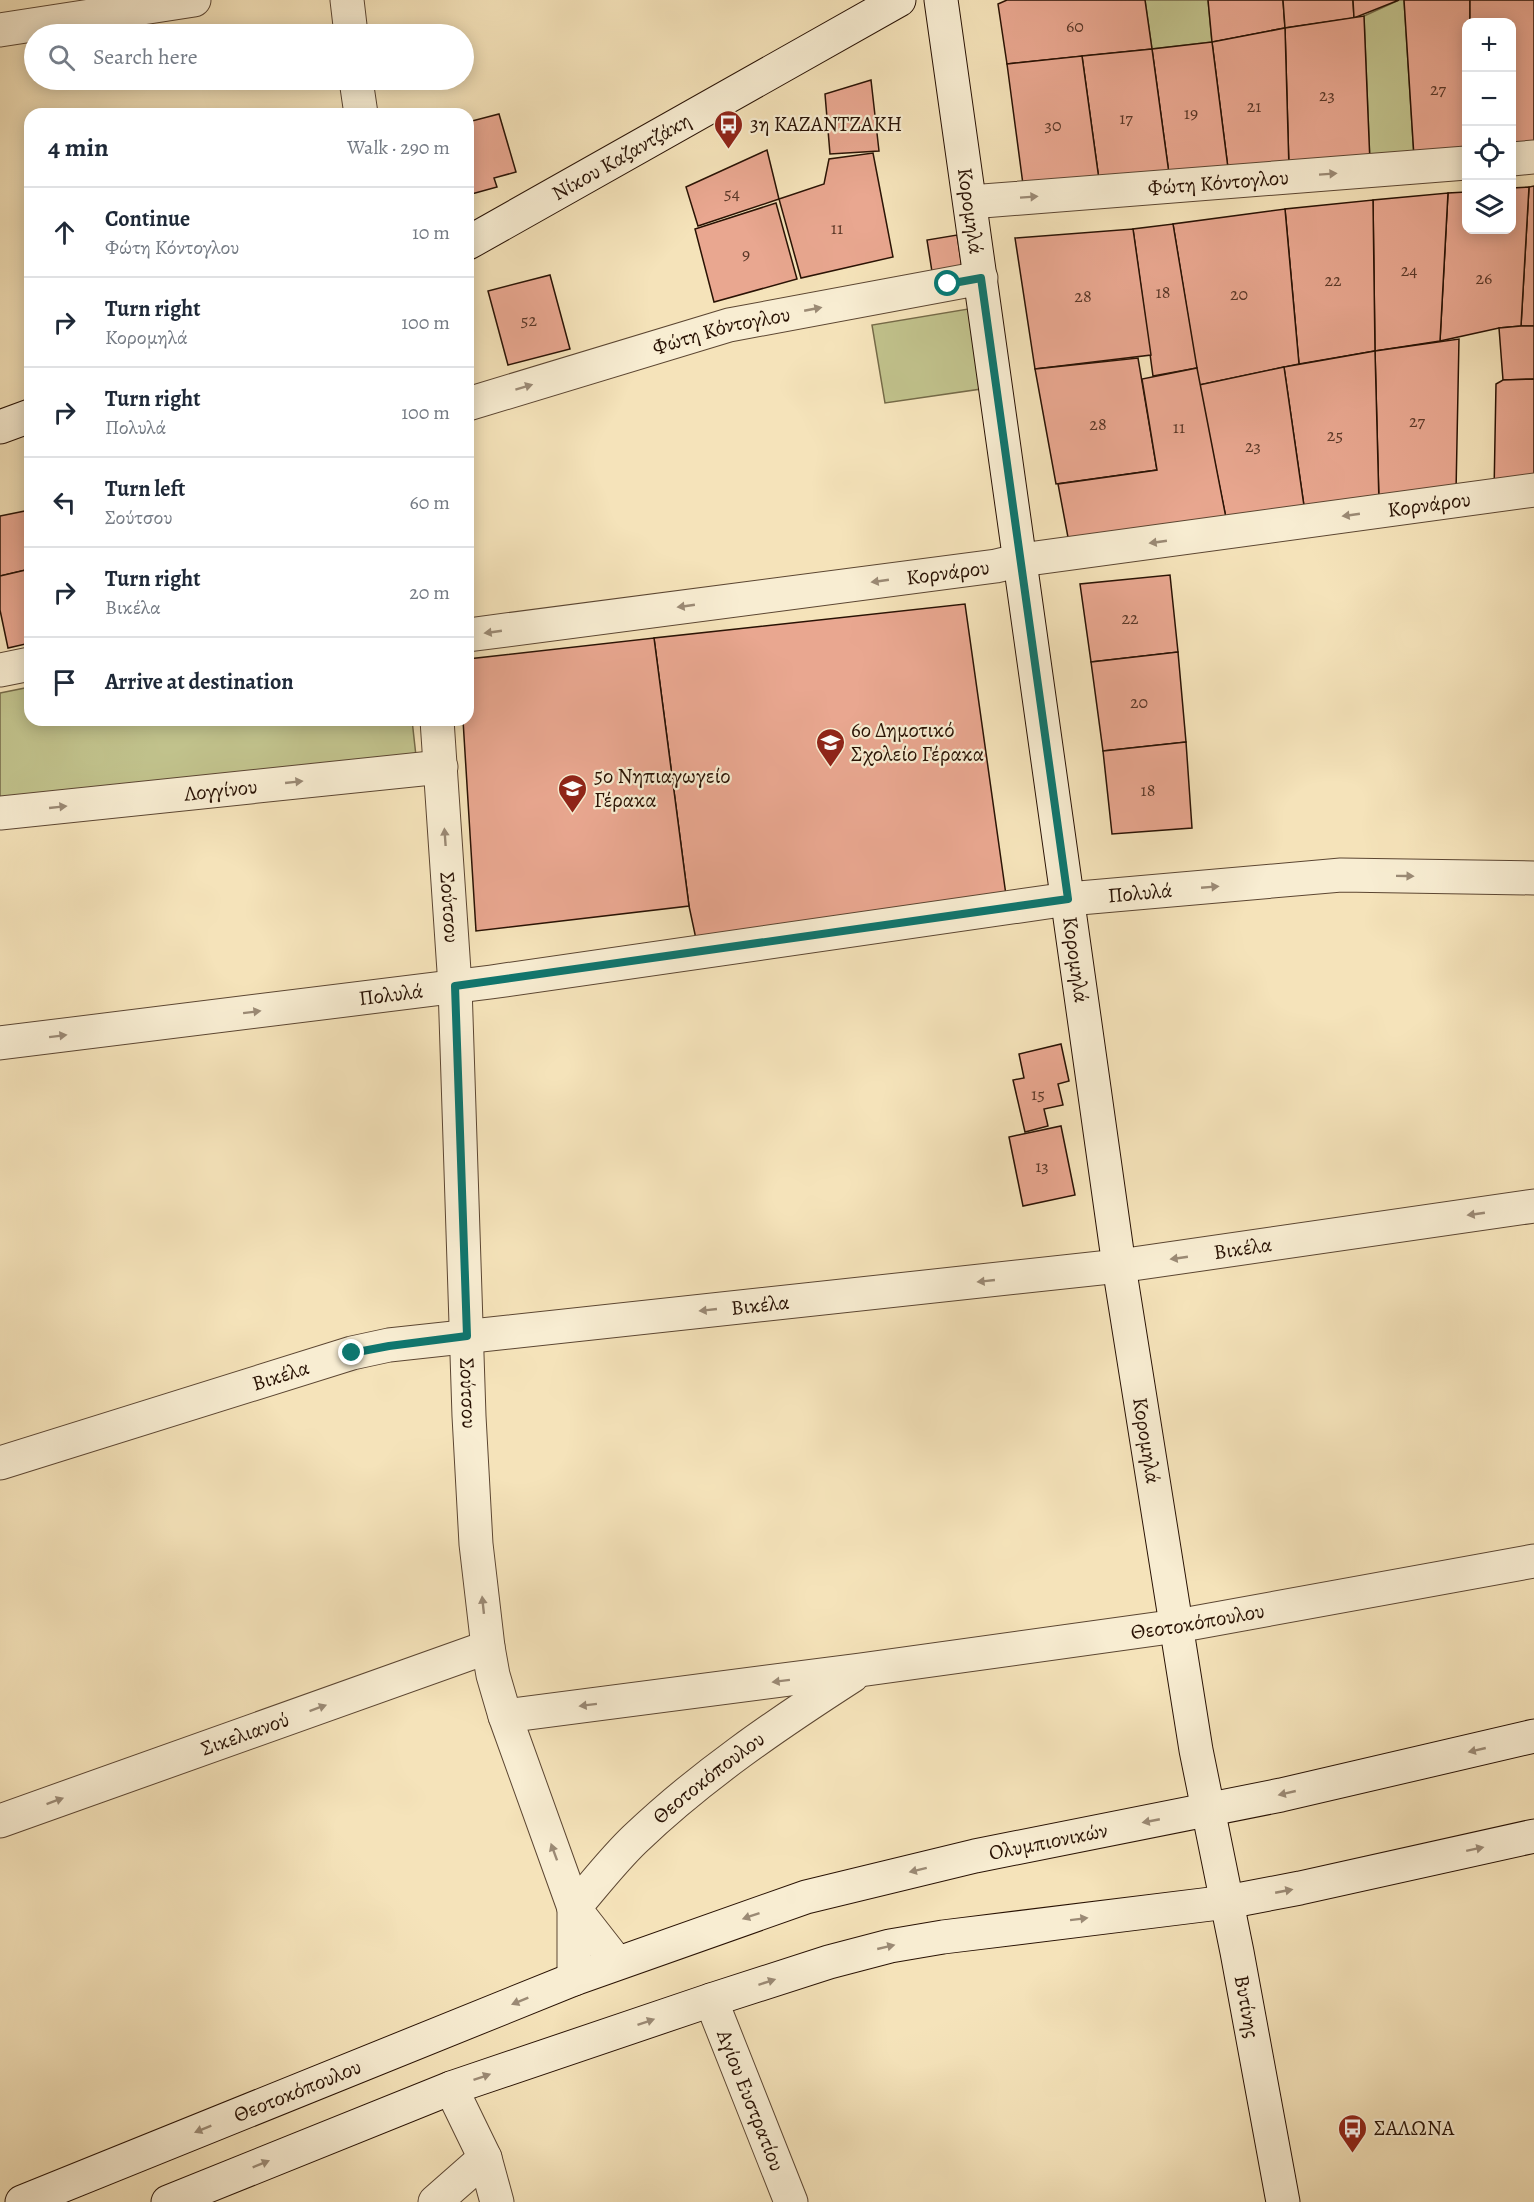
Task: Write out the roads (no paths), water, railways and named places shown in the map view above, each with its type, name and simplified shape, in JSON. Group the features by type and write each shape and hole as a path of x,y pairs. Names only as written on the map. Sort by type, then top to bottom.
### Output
{"street":[{"path":"39,24 194,0"},
{"path":"347,0 350,24"},
{"name":"Νίκου Καζαντζάκη","path":"474,240 899,0"},
{"name":"Κορομηλά","path":"941,0 1119,1266 1196,1750 1208,1809"},
{"path":"0,30 24,26"},
{"path":"357,90 360,108"},
{"path":"1516,159 1534,157"},
{"name":"Φώτη Κόντογλου","path":"970,202 1462,163"},
{"name":"Φώτη Κόντογλου","path":"474,402 729,325 981,278"},
{"path":"0,427 24,418"},
{"name":"Κορνάρου","path":"474,634 996,566 1020,560 1534,490"},
{"path":"0,670 24,665"},
{"name":"Σούτσου","path":"438,726 455,986 476,1544 488,1647 493,1675 505,1716 574,1908 617,1963"},
{"name":"Λογγίνου","path":"0,813 441,767"},
{"name":"Πολυλά","path":"0,1043 455,986 1068,899 1341,875 1534,878"},
{"name":"Βικέλα","path":"0,1463 352,1353 389,1346 1119,1266 1534,1206"},
{"name":"Θεοτοκόπουλου","path":"505,1716 1178,1626 1534,1561"},
{"name":"Σικελιανού","path":"0,1821 488,1647"},
{"name":"Θεοτοκόπουλου","path":"574,1908 633,1840 697,1784 778,1724 860,1670"},
{"name":"Ολυμπιονικών","path":"574,1979 806,1897 975,1856 1208,1809 1534,1736"},
{"name":"Βυτίνης","path":"1208,1809 1283,2202"},
{"path":"168,2202 451,2088 829,1962 890,1946 943,1936 1227,1902 1534,1836"},
{"name":"Σούτσου","path":"574,1908 574,1979"},
{"name":"Θεοτοκόπουλου","path":"22,2202 574,1979"},
{"name":"Αγίου Ευστρατίου","path":"711,2000 791,2202"},
{"path":"451,2088 485,2158 497,2202"},
{"path":"435,2202 485,2158"}],"place":[{"name":"3η ΚΑΖΑΝΤΖΑΚΗ","path":"729,150"},
{"name":"6ο Δημοτικό Σχολείο Γέρακα","path":"830,768"},
{"name":"5ο Νηπιαγωγείο Γέρακα","path":"573,814"},
{"name":"ΣΑΛΩΝΑ","path":"1353,2154"}]}
